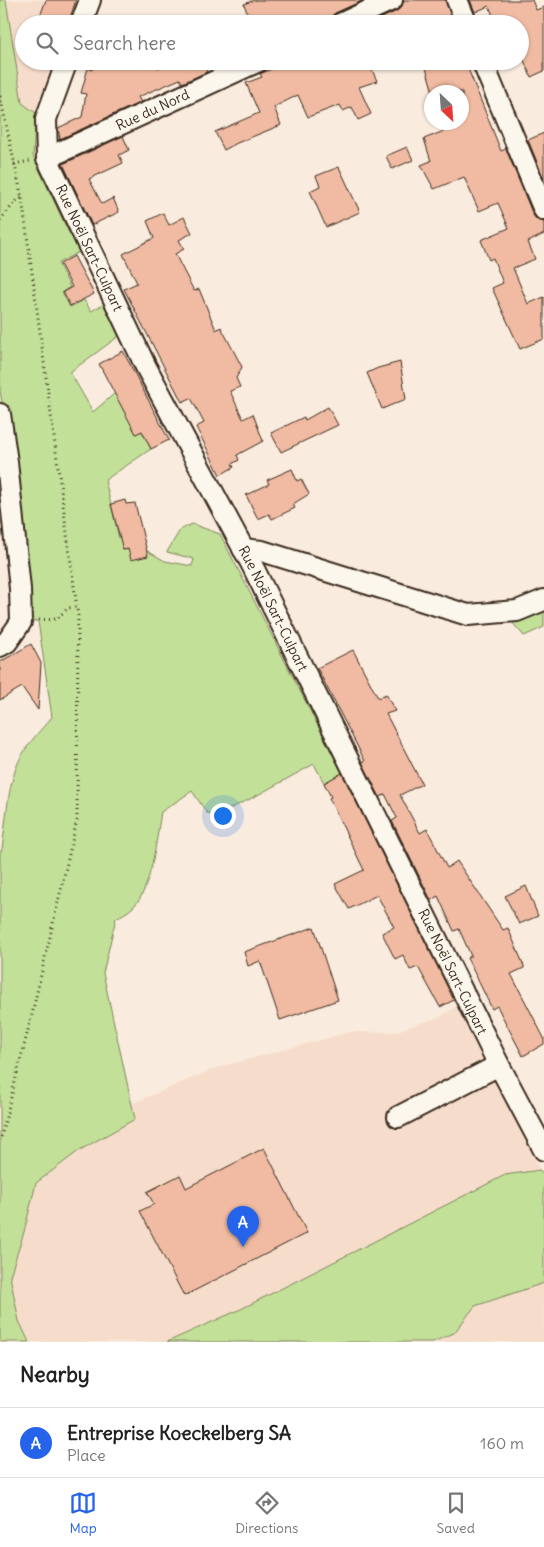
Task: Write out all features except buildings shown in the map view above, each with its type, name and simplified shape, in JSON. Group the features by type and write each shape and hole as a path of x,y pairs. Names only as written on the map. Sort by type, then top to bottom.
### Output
{"street":[{"path":"84,15 90,0"},
{"path":"360,15 392,0"},
{"path":"457,0 463,15"},
{"name":"Rue Noël Sart-Culpart","path":"64,70 46,119 48,158 146,367 243,549 499,1065 544,1150"},
{"name":"Rue du Nord","path":"48,158 239,70"},
{"path":"486,70 544,210"},
{"path":"0,414 7,462 20,590 21,622 6,642 0,646"},
{"path":"243,549 262,551 468,615 517,611 544,600"},
{"path":"398,1117 499,1065"}],"path":[{"path":"0,96 22,198 78,616 76,820 32,1014 0,1142"},
{"path":"0,220 17,200 22,198"},
{"path":"21,622 57,619 68,608 77,607"}],"shaded area":[{"path":"6,0 79,0 73,15 15,15 15,58"},
{"path":"17,70 53,70 36,113 22,103"},
{"path":"463,1002 540,1170 505,1175 241,1309 167,1342 29,1342 19,1321 10,1276 24,1232 36,1183 80,1150 134,1119 131,1104 216,1068 350,1032 393,1032 440,1017"},
{"path":"544,1283 544,1342 433,1342 454,1333 474,1306"}],"green space":[{"path":"0,0 6,0 15,58 15,70 17,70 22,103 36,113 33,156 68,231 81,251 58,263 70,287 62,292 70,307 84,300 91,311 105,304 119,336 70,372 93,412 115,393 137,433 142,431 151,449 105,480 119,538 121,537 124,550 140,547 165,561 192,566 194,559 167,552 180,530 192,524 220,534 342,773 324,783 314,764 219,814 207,813 192,791 161,812 149,877 139,900 127,912 116,918 103,973 135,1119 80,1150 36,1183 24,1232 10,1276 19,1321 29,1342 0,1342 0,853 9,797 16,768 27,747 52,717 38,621 29,621 25,530 0,391"},
{"path":"544,607 544,627 524,636 511,621"},
{"path":"540,1170 544,1176 544,1283 475,1306 454,1333 433,1342 167,1342 241,1309 505,1175"}],"place":[{"name":"Entreprise Koeckelberg SA","path":"243,1247"}]}
